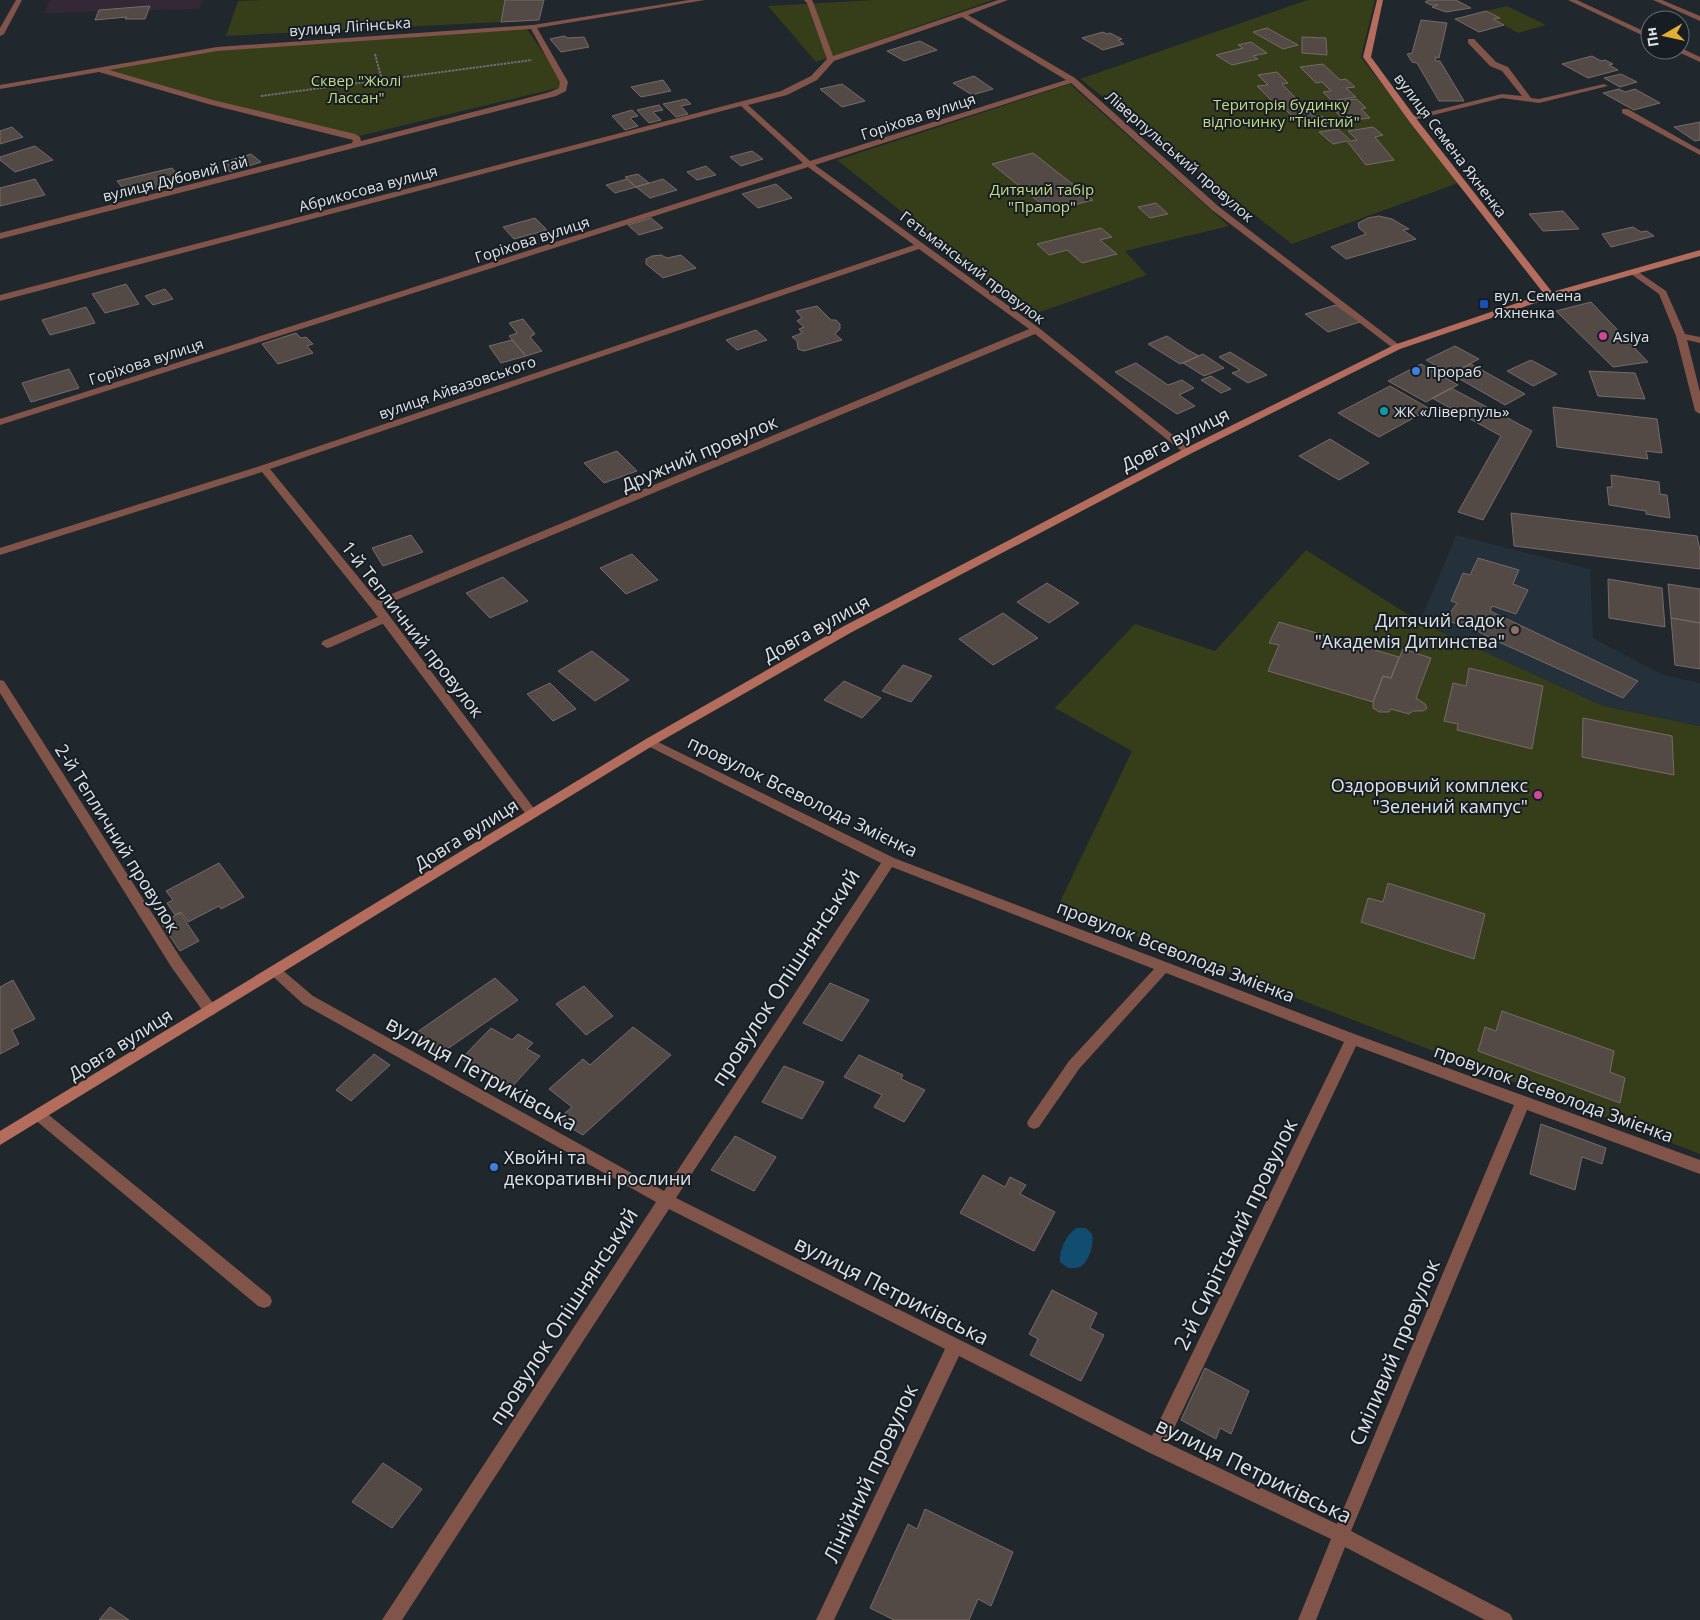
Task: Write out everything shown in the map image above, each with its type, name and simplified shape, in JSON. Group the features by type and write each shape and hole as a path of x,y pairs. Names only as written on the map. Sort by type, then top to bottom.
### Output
{"street":[{"path":"0,34 19,0"},
{"name":"вулиця Лігінська","path":"0,87 218,49 533,27 702,0"},
{"path":"806,0 810,2 831,59 1005,0"},
{"name":"вулиця Семена Яхненка","path":"1380,0 1367,57 1412,119 1550,295"},
{"path":"1571,0 1640,32"},
{"path":"1656,0 1700,19"},
{"name":"Ліверпульський провулок","path":"962,14 1072,80 1215,208 1398,347"},
{"name":"вулиця Дубовий Гай","path":"0,236 349,148 356,144 559,92 564,82 533,27"},
{"path":"1471,41 1493,64 1504,69 1529,100"},
{"name":"Абрикосова вулиця","path":"0,298 784,93 814,78 831,59"},
{"path":"97,69 211,102 352,136 357,139 356,144"},
{"name":"Горіхова вулиця","path":"0,422 1072,80"},
{"path":"1412,119 1502,96 1539,101 1604,86"},
{"name":"Гетьманський провулок","path":"743,104 810,165 1036,330 1188,450"},
{"path":"1625,111 1700,153"},
{"name":"вулиця Айвазовського","path":"0,552 264,468 922,245"},
{"name":"Довга вулиця","path":"0,1139 650,742 848,629 1188,450 1398,347 1550,295 1700,253"},
{"path":"1634,272 1664,293 1681,336 1700,411"},
{"name":"Дружний провулок","path":"375,605 1036,330"},
{"path":"1681,336 1700,340"},
{"name":"1-й Тепличний провулок","path":"264,468 375,605 532,814"},
{"path":"327,644 384,618"},
{"name":"2-й Тепличний провулок","path":"0,684 177,964 210,1010"},
{"name":"провулок Всеволода Змієнка","path":"650,742 889,861 1352,1039 1700,1167"},
{"name":"провулок Опішнянський","path":"391,1620 889,861"},
{"path":"1034,1123 1074,1065 1164,967"},
{"name":"вулиця Петриківська","path":"275,972 308,1000 666,1200 1156,1447 1341,1535 1504,1620"},
{"name":"2-й Сирітський провулок","path":"1156,1447 1352,1039"},
{"name":"Сміливий провулок","path":"1307,1620 1523,1102"},
{"path":"39,1115 264,1301"},
{"name":"Лінійний провулок","path":"826,1620 955,1346"}],"path":[{"path":"370,38 382,80"},
{"path":"258,96 537,59"}],"shaded area":[{"path":"50,0 203,0 199,9 44,13"},
{"name":"Дитячий садок \"Академія Дитинства\"","path":"1456,535 1590,569 1593,638 1663,675 1700,683 1700,726 1603,706 1420,622"}],"green space":[{"path":"505,0 501,22 226,36 238,1"},
{"path":"875,0 993,0 816,62 768,6"},
{"name":"Територія будинку відпочинку \"Тіністий\"","path":"1307,0 1375,0 1361,57 1458,183 1292,244 1080,79"},
{"path":"1507,6 1546,25 1518,33 1493,19 1499,18 1486,11"},
{"name":"Сквер \"Жюлі Лассан\"","path":"527,29 566,86 355,137 98,70 218,50"},
{"name":"Дитячий табір \"Прапор\"","path":"1070,84 1229,226 1125,251 1147,275 1031,315 837,160"},
{"path":"1306,550 1420,622 1603,706 1700,726 1700,1154 1058,906 1132,751 1055,708 1135,624 1215,651"}],"water":[{"path":"1076,1228 1086,1228 1092,1234 1092,1247 1086,1261 1080,1267 1068,1268 1060,1262 1061,1252 1066,1239"}],"building":[{"path":"505,0 544,0 539,20 501,22"},
{"path":"1429,0 1456,0 1471,8 1446,12 1432,7 1438,5 1431,5 1425,2"},
{"path":"150,6 145,19 125,19 127,17 95,20 99,10"},
{"path":"1486,11 1500,18 1493,19 1504,25 1479,32 1455,19"},
{"path":"1421,20 1447,23 1439,58 1435,57 1436,61 1440,61 1464,101 1439,101 1417,63 1412,62 1407,54 1412,53"},
{"path":"1267,28 1298,45 1283,49 1253,32"},
{"path":"1103,32 1122,39 1118,40 1124,44 1103,50 1082,38"},
{"path":"564,36 568,38 584,37 589,47 561,52 550,39"},
{"path":"1302,37 1326,38 1327,55 1302,53"},
{"path":"920,41 937,50 904,61 887,51"},
{"path":"1251,42 1267,53 1253,56 1258,59 1232,65 1216,55 1243,48 1238,45"},
{"path":"1592,56 1613,64 1609,65 1618,70 1588,78 1562,64"},
{"path":"1323,64 1340,80 1346,79 1355,87 1346,88 1356,97 1332,101 1323,92 1331,91 1322,82 1316,83 1300,67"},
{"path":"1277,72 1288,83 1282,84 1314,117 1322,116 1330,123 1307,126 1298,117 1294,118 1279,103 1275,104 1257,86 1268,85 1258,75"},
{"path":"1621,74 1637,82 1620,87 1604,78"},
{"path":"974,76 993,89 972,95 953,83"},
{"path":"663,80 671,91 641,97 631,87"},
{"path":"842,84 865,101 842,107 820,89"},
{"path":"1619,89 1625,92 1635,89 1660,103 1634,110 1603,93"},
{"path":"686,99 691,104 681,106 688,114 676,117 663,104"},
{"path":"1357,99 1366,108 1361,109 1370,118 1345,121 1336,112 1342,111 1333,102"},
{"path":"659,105 663,110 653,112 661,120 649,123 637,110"},
{"path":"632,110 638,116 630,118 638,126 625,130 612,116"},
{"path":"1700,122 1700,140 1695,141 1674,127"},
{"path":"12,127 23,137 0,144 0,131"},
{"path":"1373,127 1383,135 1375,137 1394,160 1366,165 1347,141 1333,144 1319,132 1338,129 1351,141 1357,140 1348,131"},
{"path":"35,146 53,160 15,172 0,160 0,157"},
{"path":"752,151 763,159 741,166 730,157"},
{"path":"1033,153 1093,200 1050,211 992,164"},
{"path":"251,154 261,162 230,172 221,163"},
{"path":"706,166 716,175 697,180 687,172"},
{"path":"172,168 184,181 128,195 117,181"},
{"path":"638,174 649,183 636,187 625,177"},
{"path":"35,179 45,195 0,206 0,188"},
{"path":"627,179 636,187 615,193 606,185"},
{"path":"663,179 677,190 650,198 636,187"},
{"path":"776,184 792,198 758,208 742,194"},
{"path":"1156,203 1168,214 1150,218 1138,207"},
{"path":"1563,211 1579,229 1543,231 1529,214"},
{"path":"1379,216 1392,219 1409,229 1403,230 1416,239 1346,259 1331,247 1366,234 1359,228 1358,223 1368,218"},
{"path":"535,218 547,230 514,239 503,227"},
{"path":"651,218 663,228 639,235 628,225"},
{"path":"1633,227 1641,232 1647,231 1654,236 1611,247 1602,234"},
{"path":"1101,228 1112,237 1100,240 1117,254 1082,263 1067,250 1049,255 1037,244"},
{"path":"661,255 667,258 681,255 696,268 663,278 646,264 646,259"},
{"path":"126,284 139,304 105,313 92,294"},
{"path":"165,289 173,299 153,305 145,296"},
{"name":"Asiya","path":"1591,302 1648,362 1613,367 1556,311"},
{"path":"1336,305 1360,322 1328,332 1305,314"},
{"path":"817,306 831,320 836,320 840,324 840,329 835,334 842,340 804,351 798,349 797,341 792,337 802,333 799,329 804,327 797,321 802,318 796,311"},
{"path":"86,307 95,323 50,335 42,320"},
{"path":"523,319 535,334 530,337 542,351 526,356 509,336 517,333 509,323"},
{"path":"756,330 767,340 737,350 726,340"},
{"path":"296,333 301,338 306,337 313,344 307,346 313,353 278,364 262,344"},
{"path":"1167,336 1199,356 1180,364 1148,344"},
{"path":"512,340 526,356 501,363 489,346"},
{"path":"1455,346 1479,359 1451,374 1426,360"},
{"path":"1230,352 1267,375 1248,383 1232,373 1240,370 1219,357"},
{"path":"1203,354 1224,368 1204,376 1183,363"},
{"path":"1531,360 1557,374 1533,386 1507,371"},
{"path":"1136,363 1168,385 1182,380 1194,388 1179,395 1195,406 1177,414 1115,372"},
{"path":"1421,364 1458,385 1426,402 1388,381"},
{"path":"1471,364 1525,394 1505,405 1451,374"},
{"path":"69,369 79,388 31,402 22,383"},
{"path":"1589,371 1635,373 1645,399 1598,396"},
{"path":"1211,376 1231,389 1221,393 1201,380"},
{"name":"ЖК «Ліверпуль»","path":"1390,386 1430,409 1379,437 1338,413"},
{"path":"1451,388 1532,431 1483,520 1458,512 1501,436 1432,398"},
{"path":"1553,407 1657,419 1662,453 1646,451 1648,459 1557,447"},
{"path":"1330,439 1369,463 1339,480 1299,456"},
{"path":"617,451 637,471 604,483 584,463"},
{"path":"1611,475 1659,482 1660,494 1667,495 1670,518 1646,514 1646,511 1609,505 1607,487 1612,487"},
{"path":"1511,513 1697,536 1700,550 1700,569 1514,546"},
{"path":"411,535 423,552 383,566 372,548"},
{"path":"632,554 658,580 626,594 600,568"},
{"path":"1478,558 1519,570 1513,584 1528,590 1516,614 1492,606 1490,611 1638,681 1623,698 1475,630 1445,620 1457,603 1451,601 1463,573 1470,575"},
{"path":"503,577 528,601 490,618 466,593"},
{"path":"1608,579 1662,588 1665,627 1609,618"},
{"path":"1047,583 1079,603 1049,623 1017,602"},
{"path":"1668,584 1700,589 1700,623 1671,618"},
{"path":"1003,613 1038,638 993,665 959,639"},
{"path":"1671,618 1700,623 1700,669 1675,665"},
{"path":"1279,622 1399,657 1391,678 1383,676 1373,702 1268,671 1279,645 1269,643"},
{"path":"1403,649 1431,658 1416,698 1425,704 1427,708 1423,711 1413,711 1409,714 1391,709 1389,712 1379,712 1373,708 1373,702 1383,676 1391,678"},
{"path":"592,651 629,680 595,701 558,671"},
{"path":"903,665 932,676 911,702 882,691"},
{"path":"1469,668 1543,686 1532,749 1457,730 1458,724 1444,721 1453,683 1466,686"},
{"path":"844,681 881,698 862,718 824,700"},
{"path":"550,683 576,709 553,721 527,694"},
{"path":"1583,718 1672,736 1674,775 1582,757"},
{"path":"219,863 244,897 221,909 219,906 188,922 181,912 175,915 167,903 173,900 166,891"},
{"path":"1388,883 1485,914 1474,959 1361,922 1368,898 1383,902"},
{"path":"180,913 199,941 180,951 161,923"},
{"path":"495,978 518,1000 440,1054 410,1037"},
{"path":"13,980 35,1019 12,1030 19,1044 0,1054 0,987"},
{"path":"830,983 869,1000 842,1041 803,1023"},
{"path":"584,986 613,1016 586,1035 556,1004"},
{"path":"1502,1011 1614,1051 1610,1072 1625,1078 1620,1103 1478,1051 1485,1027 1496,1031"},
{"path":"633,1027 671,1055 583,1135 557,1120 572,1107 549,1089 583,1059 590,1065"},
{"path":"491,1028 512,1040 518,1034 533,1043 527,1049 540,1056 510,1089 461,1059"},
{"path":"374,1054 390,1065 351,1101 336,1090"},
{"path":"859,1055 903,1075 901,1079 925,1090 904,1122 874,1107 882,1095 844,1077"},
{"path":"784,1066 824,1082 802,1119 762,1102"},
{"path":"1541,1124 1606,1148 1602,1164 1582,1157 1575,1190 1530,1174"},
{"path":"735,1136 776,1157 754,1191 711,1170"},
{"path":"983,1175 1005,1187 1010,1177 1026,1185 1020,1194 1055,1212 1034,1251 960,1213"},
{"path":"1052,1290 1097,1313 1090,1328 1104,1335 1081,1381 1030,1355 1038,1339 1029,1334"},
{"path":"1205,1368 1249,1391 1231,1434 1220,1428 1216,1439 1181,1420"},
{"path":"383,1463 422,1489 392,1528 352,1502"},
{"path":"925,1509 1013,1552 991,1606 978,1599 969,1620 894,1620 870,1608 908,1524 917,1529"},
{"path":"110,1607 129,1620 99,1620"}],"place":[{"name":"вул. Семена Яхненка","path":"1484,304"},
{"name":"Asiya","path":"1603,336"},
{"name":"Прораб","path":"1416,371"},
{"name":"ЖК «Ліверпуль»","path":"1384,411"},
{"name":"Дитячий садок \"Академія Дитинства\"","path":"1515,630"},
{"name":"Оздоровчий комплекс \"Зелений кампус\"","path":"1538,795"},
{"name":"Хвойні та декоративні рослини","path":"494,1167"}]}
